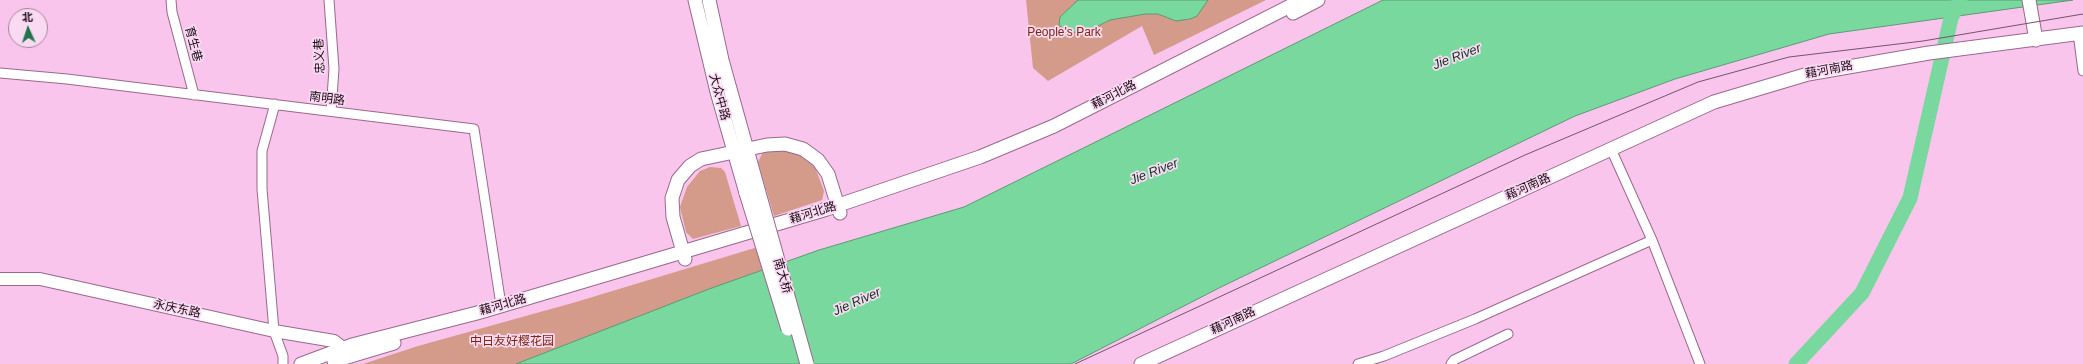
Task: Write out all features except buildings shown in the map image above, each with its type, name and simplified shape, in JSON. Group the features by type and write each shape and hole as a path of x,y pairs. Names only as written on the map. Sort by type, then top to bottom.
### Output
{"main road":[{"name":"大众中路","path":"695,0 752,191"},
{"name":"大众中路","path":"709,0 740,150"},
{"name":"藉河北路","path":"325,364 345,352 479,320 684,256 839,210 980,157 1054,126 1299,3 1318,0"},
{"path":"2029,0 2036,40"},
{"name":"藉河南路","path":"1141,364 1714,102 1808,74 1929,53 2081,33"},
{"path":"684,256 673,217 672,198 678,180 690,166 701,159 767,145 785,144 803,149 818,160 828,174 839,210"},
{"name":"南大桥","path":"752,191 798,364"},
{"name":"南大桥","path":"752,191 806,364"},
{"name":"藉河北路","path":"301,364 501,305 684,256"}],"street":[{"name":"育生巷","path":"171,0 172,12 194,94"},
{"name":"忠义巷","path":"329,0 334,69 331,111"},
{"path":"2081,33 2083,71"},
{"name":"南明路","path":"0,73 67,79 194,94 474,129 501,305"},
{"path":"275,104 262,151 262,189 274,331 283,356 283,364"},
{"path":"1611,149 1652,240 1700,364"},
{"path":"1358,364 1384,356 1475,319 1652,240"},
{"name":"永庆东路","path":"0,279 40,279 274,331 334,341 345,352"},
{"path":"1450,364 1454,360 1508,334"}],"green space":[{"name":"People's Park","path":"1026,0 1266,0 1154,55 1142,26 1048,81 1033,68"},
{"path":"773,148 798,154 815,167 824,191 822,200 774,216 758,162 763,152"},
{"path":"710,167 721,168 725,172 741,226 693,239 686,232 680,207 687,187 700,171"},
{"name":"中日友好樱花园","path":"758,247 765,269 516,364 363,364 418,346 576,302"}],"water":[{"path":"1078,0 1208,0 1197,16 1190,19 1176,21 1158,14 1145,14 1110,20 1092,29 1069,33 1059,25 1060,17"},
{"name":"Jie River","path":"1383,0 2073,0 1829,34 1675,79 1575,116 1221,287 1071,364 516,364 709,289 819,250 964,207"}],"waterway":[{"path":"1796,364 1862,293 1910,198 1951,18 1960,0"}],"tram line":[{"path":"1075,364 1525,155 1698,82 1789,57 1923,41 2083,14"}]}
